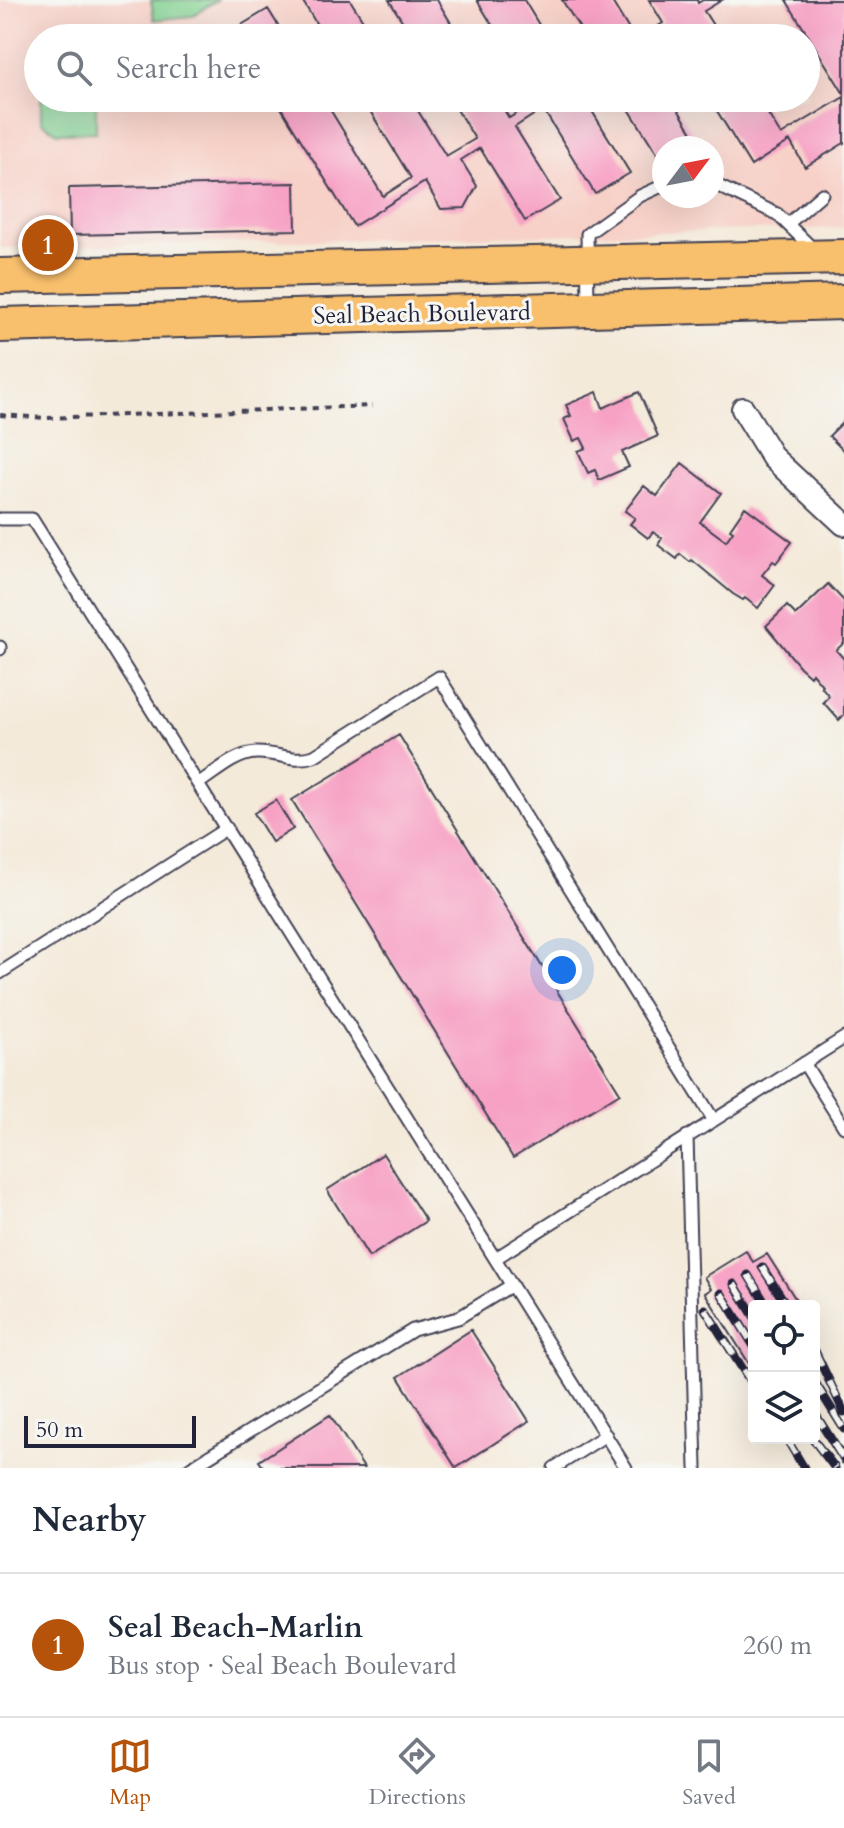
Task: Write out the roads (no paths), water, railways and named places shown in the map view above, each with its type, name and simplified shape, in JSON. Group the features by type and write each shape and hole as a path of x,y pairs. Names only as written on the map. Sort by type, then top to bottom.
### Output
{"main road":[{"name":"Seal Beach Boulevard","path":"0,276 833,258"},
{"name":"Seal Beach Boulevard","path":"0,325 844,302"}],"street":[{"path":"743,409 773,458 844,524"}],"lane":[{"path":"724,189 777,214 833,258"},
{"path":"588,309 587,234 652,190"},
{"path":"788,224 822,194"},
{"path":"0,519 32,519 626,1468"},
{"path":"199,783 240,757 253,753 303,759 314,756 439,677 713,1119"},
{"path":"0,973 227,828"},
{"path":"496,1258 844,1038"},
{"path":"804,1063 844,1127"},
{"path":"687,1136 696,1468"},
{"path":"190,1468 413,1330 458,1318 512,1285"},
{"path":"554,1468 606,1435"}],"railway":[{"path":"762,1267 783,1300"},
{"path":"748,1275 763,1300"},
{"path":"734,1284 748,1306"},
{"path":"721,1293 748,1336"},
{"path":"705,1309 748,1377"},
{"path":"820,1362 844,1412"},
{"path":"820,1391 844,1429"},
{"path":"820,1422 844,1460"},
{"path":"790,1444 804,1468"},
{"path":"817,1444 835,1468"}],"place":[{"name":"Seal Beach-Marlin","path":"48,245"}]}
